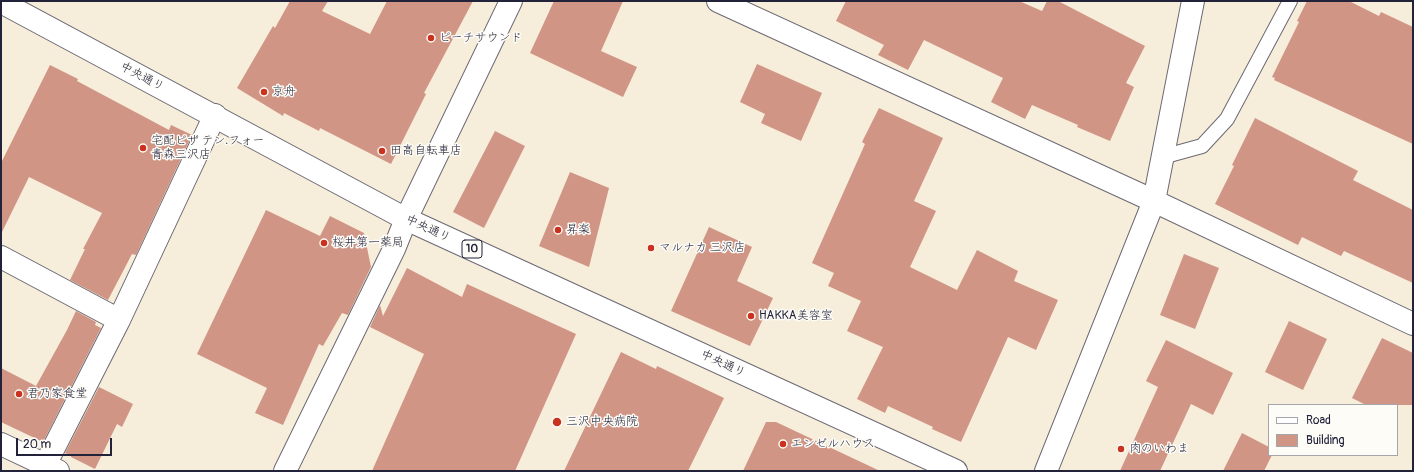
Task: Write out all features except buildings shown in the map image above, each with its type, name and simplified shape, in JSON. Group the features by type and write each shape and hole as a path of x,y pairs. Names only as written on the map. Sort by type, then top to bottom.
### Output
{"street":[{"path":"285,471 394,249 406,219 511,1"},
{"path":"718,1 1154,201 1413,324"},
{"path":"1046,471 1154,201 1193,1"},
{"name":"中央通り","path":"1,2 406,219 956,471"},
{"path":"1,444 49,469 215,116"},
{"path":"1,257 119,320"}],"lane":[{"path":"1162,157 1202,146 1227,120 1290,1"}],"place":[{"name":"ピーチサウンド","path":"431,38"},
{"name":"京舟","path":"264,92"},
{"name":"宅配ピザ テン.フォー 青森三沢店","path":"143,148"},
{"name":"田高自転車店","path":"382,151"},
{"name":"昇楽","path":"558,230"},
{"name":"桜井第一薬局","path":"324,243"},
{"name":"マルナカ 三沢店","path":"651,248"},
{"name":"HAKKA美容室","path":"751,316"},
{"name":"君乃家食堂","path":"19,394"},
{"name":"三沢中央病院","path":"557,422"},
{"name":"エンゼルハウス","path":"783,444"},
{"name":"肉のいわま","path":"1121,449"}]}
